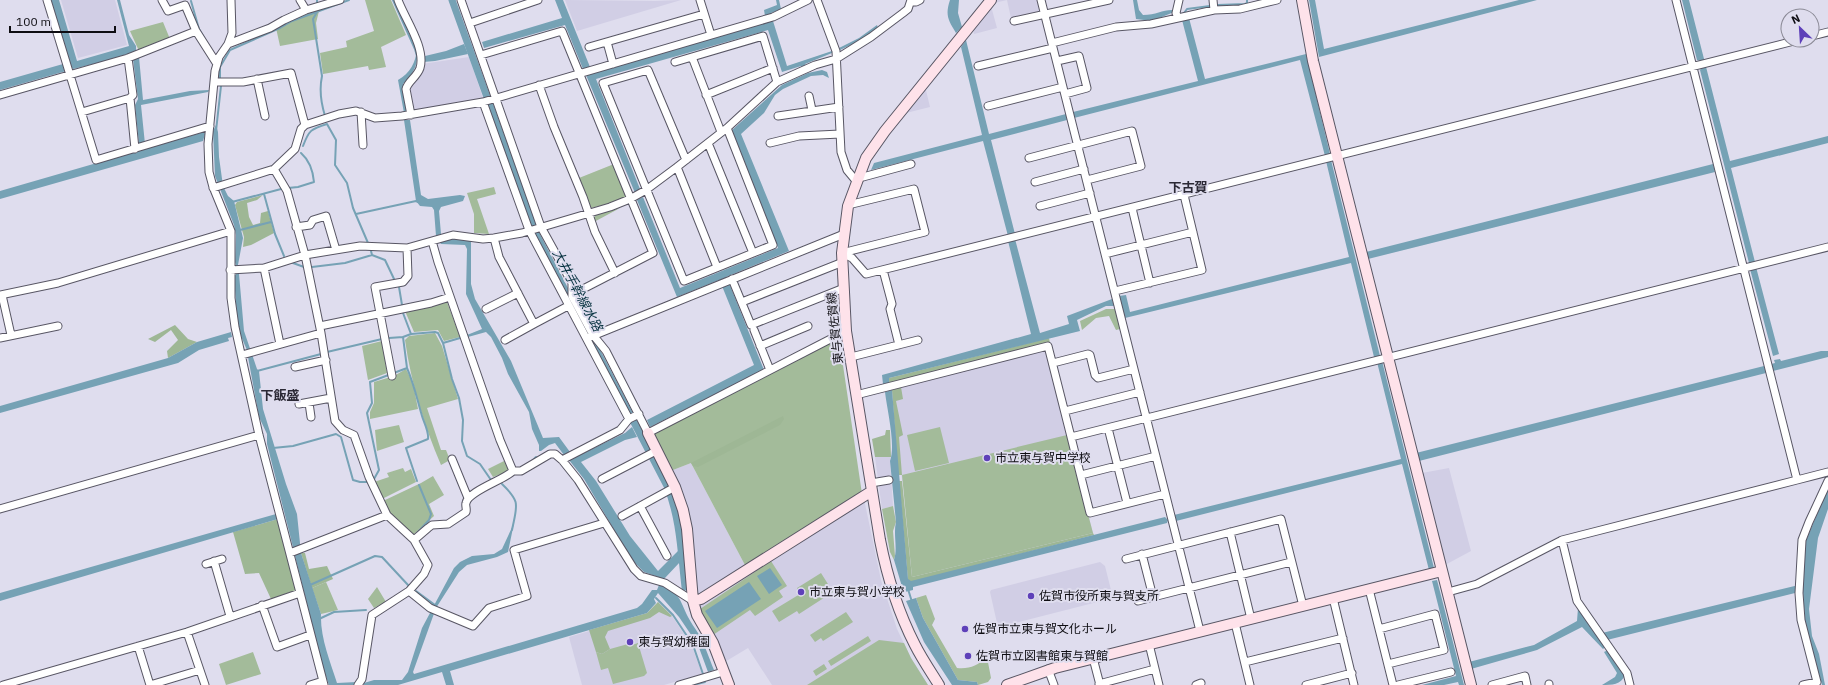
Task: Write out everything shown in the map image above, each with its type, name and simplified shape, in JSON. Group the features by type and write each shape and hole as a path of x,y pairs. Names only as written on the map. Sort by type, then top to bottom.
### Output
{"street":[{"path":"47,0 96,160 210,126"},
{"path":"162,0 168,11 187,2 196,31 217,64"},
{"path":"231,0 232,33 215,71 208,144 209,172 219,187 231,232 230,270 231,298 234,320 247,353 259,435 323,683 310,685"},
{"path":"300,0 306,10"},
{"path":"228,44 270,28 306,10 340,0"},
{"path":"398,0 421,54 420,68 414,78 407,85 406,89 411,115"},
{"path":"461,0 481,55 493,98 539,228 572,283 572,296 593,336 606,351 634,417"},
{"path":"470,23 538,0"},
{"path":"700,0 711,35"},
{"path":"219,187 274,169 295,149 301,129 305,125 339,114 356,111 375,118 402,116 483,102 774,17 808,0"},
{"path":"817,0 836,51 840,134 842,152 847,170 858,179 911,164"},
{"path":"230,270 264,268 305,255 360,246 407,248 453,235 483,239 494,238 539,228 588,214 630,199 646,190 708,143 777,82 815,65 836,58 871,37 903,13 908,9 911,1 916,2 920,0"},
{"name":"東与賀佐賀線","path":"939,685 915,646 895,598 880,540 846,331 842,257 848,206 866,158 885,131 991,0"},
{"path":"1041,0 1200,631"},
{"path":"1014,21 1108,0"},
{"path":"1178,18 1176,13 1180,0"},
{"path":"1213,0 1214,10"},
{"path":"978,66 1116,27 1136,26 1214,10 1240,9 1277,0"},
{"path":"1302,0 1311,53 1471,685"},
{"path":"1676,0 1696,66 1744,268 1797,480"},
{"path":"589,47 704,14"},
{"path":"0,95 128,58 196,31"},
{"path":"481,55 562,31 653,253 581,290 572,291"},
{"path":"675,62 763,36 777,82"},
{"path":"606,42 613,64"},
{"path":"842,257 852,258 866,274 1780,44"},
{"path":"988,106 1064,91 1088,88 1079,56 1057,61"},
{"path":"686,160 648,70 603,83 684,281 773,245 724,130 706,95 692,57"},
{"path":"128,58 133,94 130,98 135,149"},
{"path":"706,95 773,68"},
{"path":"215,82 243,82 291,73 305,125"},
{"path":"257,79 264,116"},
{"path":"539,85 595,232 615,273"},
{"path":"808,96 812,110"},
{"path":"82,112 130,98"},
{"path":"483,102 529,230 586,339 634,417 648,432 653,453 671,489 687,529 693,600 697,615 713,644 729,685"},
{"path":"778,116 839,107"},
{"path":"361,112 363,145"},
{"path":"1029,158 1132,131 1141,166 1087,180"},
{"path":"770,143 799,136 840,134"},
{"path":"708,143 754,253"},
{"path":"677,167 717,267"},
{"path":"274,169 286,192 305,255 326,360 335,421 338,426 354,435 369,477 387,515 414,540 428,565 424,574 409,591 372,615 362,680 358,685"},
{"path":"1035,182 1084,169"},
{"path":"742,302 842,257 925,232 914,189 848,206"},
{"path":"1040,206 1090,193"},
{"path":"1115,291 1202,270 1184,195"},
{"path":"1132,208 1150,282"},
{"path":"296,227 310,225 313,220 326,216 336,250"},
{"path":"11,336 1,295 58,283 231,232"},
{"path":"1105,254 1192,232"},
{"path":"586,339 844,234"},
{"path":"494,238 499,257 534,324"},
{"path":"432,241 500,440 513,471"},
{"path":"1071,437 1828,247"},
{"path":"391,374 375,287 403,282 408,276 407,248"},
{"path":"264,268 280,344"},
{"path":"883,270 892,304 890,309 899,345"},
{"path":"732,279 751,325 844,288"},
{"path":"486,309 518,293"},
{"path":"247,353 280,344 320,330 450,297"},
{"path":"504,340 568,306"},
{"path":"0,338 58,326"},
{"path":"760,346 808,326"},
{"path":"754,330 770,370"},
{"path":"648,432 846,331"},
{"path":"850,357 918,340"},
{"path":"856,395 1048,346 1090,513 1165,494"},
{"path":"1053,363 1088,354 1090,355 1095,375 1098,378 1134,369"},
{"path":"295,367 326,360"},
{"path":"1065,411 1140,392"},
{"path":"299,404 331,398"},
{"path":"309,403 312,417"},
{"path":"562,460 620,430 634,417"},
{"path":"1108,428 1127,503"},
{"path":"0,510 259,435"},
{"path":"602,479 653,453"},
{"path":"414,540 432,525 448,524 457,519 466,512 466,503 468,498 483,487 509,475 513,471 521,471 550,454 554,454 562,460 578,480 634,569 641,576 665,583 693,600 701,599 871,487 889,480"},
{"path":"1081,475 1156,456"},
{"path":"452,459 468,498"},
{"path":"1448,592 1477,584 1562,540 1828,472"},
{"path":"1804,685 1817,682 1801,620 1799,583 1802,540 1808,522 1828,481"},
{"path":"622,516 671,489"},
{"path":"640,506 667,556"},
{"path":"290,553 387,515"},
{"path":"1126,559 1281,519 1303,606"},
{"path":"409,591 433,609 473,626 489,608 527,596 514,550 604,523"},
{"path":"1230,532 1252,619"},
{"path":"1562,540 1577,601 1627,673 1630,685"},
{"path":"1142,554 1153,597"},
{"path":"206,564 222,559"},
{"path":"214,562 230,616"},
{"path":"1138,601 1292,562"},
{"path":"1007,685 1048,670 1093,658 1442,571"},
{"path":"1369,589 1393,685"},
{"path":"3,685 187,632 300,593"},
{"path":"1333,598 1354,685"},
{"path":"262,605 277,647 310,635"},
{"path":"1379,629 1434,614 1444,650 1388,664"},
{"path":"1235,623 1250,685"},
{"path":"187,632 205,685"},
{"path":"1245,662 1343,638"},
{"path":"1149,644 1160,685"},
{"path":"138,646 150,685 200,670"},
{"path":"1093,658 1100,685 1155,669"},
{"path":"1048,670 1054,685"},
{"path":"679,685 723,672"},
{"path":"1398,685 1451,672"},
{"path":"1306,685 1352,673"},
{"path":"1492,685 1525,676 1527,685"}],"shaded area":[{"path":"61,0 115,0 127,45 78,58"},
{"path":"565,0 655,1 681,0 577,31"},
{"path":"996,0 1007,0 994,3"},
{"path":"1007,0 1037,0 1039,11 1011,18"},
{"path":"991,6 997,28 974,34 973,29"},
{"path":"469,57 483,98 413,112 408,87 419,78 422,64"},
{"path":"925,86 930,107 902,114"},
{"name":"市立東与賀中学校","path":"1045,349 1093,533 902,481 895,389"},
{"path":"875,457 891,457 893,506 882,509"},
{"path":"691,463 746,567 700,595 695,594 694,557 689,515 673,470"},
{"path":"1449,468 1471,551 1445,565 1422,473"},
{"name":"市立東与賀小学校","path":"864,499 881,580 897,629 911,658 928,685 772,685 748,648 723,663 702,615 700,603"},
{"path":"1100,562 1105,566 1112,594 1109,599 1003,626 997,623 990,592 991,590"},
{"name":"東与賀幼稚園","path":"658,602 672,616 692,646 702,674 664,685 582,685 569,637 647,614"}],"green space":[{"path":"365,0 391,0 406,35 381,47 386,67 369,70 368,66 323,74 320,53 347,47 346,41 374,31"},
{"path":"311,11 319,11 316,23 318,39 280,46 276,28"},
{"path":"163,22 170,39 139,51 130,31"},
{"path":"614,164 627,196 612,203 591,208 579,178"},
{"path":"494,187 496,194 477,199 489,234 474,233 474,214 467,193"},
{"path":"263,195 257,200 247,203 249,217 253,225 260,223 261,213 268,211 274,233 251,245 243,247 244,237 235,205 237,202"},
{"path":"620,208 594,222 593,218 596,215"},
{"path":"447,302 460,337 444,341 438,330 414,332 405,311"},
{"path":"1106,309 1115,309 1120,329 1116,330 1109,316 1096,318 1082,330 1080,321"},
{"path":"175,325 188,339 197,342 168,358 167,351 178,340 171,330 155,342 148,339"},
{"path":"435,333 442,346 458,399 427,408 441,450 446,450 450,460 441,465 419,404 405,340 409,336"},
{"path":"839,338 862,494 746,567 691,463 673,470 653,432"},
{"path":"1049,338 1050,343 889,383 889,378"},
{"path":"382,341 387,373 368,380 362,346"},
{"path":"406,369 413,383 418,409 370,419 370,412 374,403 374,382 394,376"},
{"path":"901,387 903,399 896,401 903,435 899,437 902,475 898,475 892,390"},
{"path":"783,416 784,419 780,425 698,467 693,466 691,463"},
{"path":"399,425 404,442 377,451 375,430"},
{"path":"940,427 949,463 915,471 907,435"},
{"path":"886,430 890,430 891,457 875,457 872,439 885,435"},
{"path":"1067,435 1093,533 912,577 902,475"},
{"path":"504,461 509,471 493,477 488,469"},
{"path":"403,468 405,472 411,469 416,482 382,499 374,482 389,477 387,473"},
{"path":"433,476 444,495 429,504 434,516 413,535 389,512 383,501"},
{"path":"899,481 902,481 912,577 1093,533 1094,535 911,582 908,580"},
{"path":"893,506 896,522 893,531 894,560 890,552 882,509"},
{"path":"278,519 296,590 271,599 259,573 245,574 233,532"},
{"path":"301,553 305,553 309,569 327,566 333,579 312,588"},
{"path":"771,561 787,586 779,591 783,597 755,616 750,610 713,635 700,609"},
{"path":"821,573 833,592 799,614 797,611 779,622 772,611 800,594 797,588"},
{"path":"326,582 338,610 321,614 312,588"},
{"path":"377,587 386,602 374,608 368,599"},
{"path":"926,595 935,619 932,625 957,668 973,666 980,663 987,657 991,678 988,682 978,685 977,682 958,680 923,618 916,598"},
{"path":"658,602 672,616 670,617 659,612 650,618 608,631 605,637 610,649 602,654 596,652 589,630 647,613"},
{"path":"846,612 853,622 823,641 821,638 815,642 810,635"},
{"path":"868,636 871,641 831,666 828,661"},
{"path":"879,640 904,643 911,658 928,685 807,685"},
{"path":"638,643 647,673 644,676 613,684 608,668 601,670 596,652 602,654 610,649"},
{"path":"253,652 261,674 226,685 219,664"},
{"path":"824,664 827,669 816,676 813,671"}],"water":[{"path":"51,0 59,0 77,61 129,46 117,0 120,0 129,35 136,46 136,51 113,59 73,69 68,62 69,59"},
{"path":"555,0 563,0 590,67 583,69 565,25 484,48 482,42 562,18"},
{"path":"776,0 779,0 781,9 771,13 771,15 765,16 764,10 777,5"},
{"path":"950,0 959,0 958,13 962,27 956,33 948,17"},
{"path":"1133,0 1137,0 1139,10 1143,15 1168,10 1172,10 1174,12 1152,21 1136,19"},
{"path":"1309,0 1315,0 1324,49 1519,0 1537,0 1319,57"},
{"path":"1682,0 1689,0 1730,161 1828,136 1828,143 1731,168 1755,262 1749,263 1700,70 1702,67 1700,61 1697,60"},
{"path":"1189,18 1205,79 1306,54 1330,154 1325,156 1300,60 1074,118 1073,112 1198,81 1182,20"},
{"path":"773,21 787,66 832,51 832,53 805,64 806,66 802,68 801,66 782,72 768,30 596,79 640,189 635,193 586,75"},
{"path":"877,25 878,28 859,41 840,50 839,48 859,38"},
{"path":"966,40 989,134 1066,114 1067,120 991,140 1015,234 1008,236 983,141 871,170 874,163 982,135 961,47"},
{"path":"464,44 468,54 423,62 425,56 446,51"},
{"path":"417,48 415,68 403,84 408,113 404,113 398,80 412,67"},
{"path":"139,57 143,100 190,91 209,90 208,92 141,105 145,144 139,144 135,105 138,99 133,59"},
{"path":"63,64 66,71 0,90 0,82"},
{"path":"822,70 827,72 829,78 823,75 811,76 783,89 775,95 764,113 741,134 789,251 726,277 727,278 720,281 719,280 677,297 637,200 643,197 680,288 778,248 732,130 782,85 808,73"},
{"path":"404,120 410,120 421,195 428,199 460,195 465,196 463,201 441,207 439,211 441,234 436,236 434,210 432,207 420,206 416,201"},
{"path":"216,125 223,186 228,196 234,201 243,238 238,265 236,266 236,235 234,225 215,176 213,131"},
{"path":"204,132 205,134 203,141 0,199 0,191"},
{"path":"1331,160 1380,356 1374,357 1351,263 1125,318 1119,296 1126,295 1130,312 1349,257 1326,161"},
{"path":"1713,164 1715,172 1368,259 1366,252"},
{"path":"455,238 471,241 471,284 475,299 511,361 543,438 559,437 570,452 564,455 555,443 539,451 539,445 532,429 529,412 508,374 502,358 491,337 486,332 468,337 467,335 482,329 466,294 467,249 465,245 441,244 439,241"},
{"path":"1015,239 1040,333 1069,324 1067,316 1112,299 1114,306 1106,306 1077,320 1080,331 889,378 889,383 883,384 882,375 1031,334 1008,241"},
{"path":"1756,267 1779,354 1773,356 1750,269"},
{"path":"236,274 239,274 244,331 259,371 263,409 286,484 297,514 301,553 321,614 322,631 326,649 337,683 357,682 354,685 329,685 323,668 295,556 296,549 293,547 267,444 267,434 259,417 248,357 249,355 241,336 237,317 234,277"},
{"path":"729,283 764,370 650,427 647,420 754,365 722,286"},
{"path":"231,332 232,337 228,338 229,341 199,350 178,363 0,413 0,406 168,358 197,342"},
{"path":"1821,351 1828,351 1828,357 1773,371 1771,364 1775,363 1774,360 1780,359 1781,361"},
{"path":"1382,361 1434,568 1429,570 1402,464 1176,521 1174,515 1401,459 1377,362"},
{"path":"1764,366 1766,373 1419,461 1416,453"},
{"path":"892,390 908,579 911,581 1165,517 1168,520 1167,523 913,587 913,590 905,592 903,590 894,560 896,551 896,522 890,461 892,454 892,437 885,392"},
{"path":"632,427 637,437 625,440 581,462 596,481 630,536 658,571 678,551 680,562 664,579 644,572 632,560 584,479 569,460 625,433"},
{"path":"1828,488 1828,509 1818,538 1809,609 1812,636 1819,654 1825,685 1822,685 1805,622 1803,591 1607,640 1606,646 1603,649 1582,627 1537,650 1471,669 1469,662 1534,645 1577,621 1578,608 1602,633 1803,584 1805,543"},
{"path":"276,514 278,519 0,601 0,593"},
{"path":"514,523 508,552 497,557 467,565 459,572 436,608 413,672 414,674 637,608 642,604 652,590 657,590 659,585 672,591 681,601 689,619 705,647 714,670 708,672 698,645 679,617 658,593 654,599 656,603 647,613 450,671 454,685 446,685 442,672 398,685 364,685 364,683 374,680 402,680 408,672 422,628 454,568 460,562 472,556 494,554 502,549"},
{"path":"770,568 782,585 769,594 757,576"},
{"path":"1437,580 1464,685 1459,685 1458,682 1444,685 1422,685 1456,676 1432,581"},
{"path":"749,582 761,599 717,628 705,611"},
{"path":"916,598 923,618 958,680 977,682 978,685 952,685 924,642 906,601"},
{"path":"1608,650 1625,675 1619,683 1602,685 1615,677 1617,673 1604,652"}],"waterway":[{"path":"220,79 220,67 230,50 280,28 292,21 349,0"},
{"path":"393,0 417,56"},
{"name":"大井手幹線水路","path":"452,0 537,236 667,486 675,510 685,587"},
{"path":"1218,5 1245,4 1247,3 1247,0"},
{"path":"191,1 199,29 206,41"},
{"path":"1184,13 1187,9 1210,6"},
{"path":"317,12 313,19 322,76 321,96 325,116"},
{"path":"216,131 221,86"},
{"path":"303,146 311,131 317,127 327,124 336,140 335,165 347,183 353,208 368,243"},
{"path":"288,188 298,187 314,182 310,166 301,153"},
{"path":"232,202 281,189"},
{"path":"264,194 275,234 284,256"},
{"path":"356,214 416,201 418,202"},
{"path":"240,230 271,222"},
{"path":"371,251 372,255 385,260 395,281"},
{"path":"312,267 345,263 372,255"},
{"path":"293,263 304,267"},
{"path":"399,287 402,305"},
{"path":"403,313 411,334 438,333 443,343 452,379 459,398 463,420 462,441 467,456 480,464 491,480 493,479"},
{"path":"374,479 379,470 367,413 372,403 370,382 407,368 403,337 411,334"},
{"path":"389,338 403,337"},
{"path":"443,343 460,338"},
{"path":"327,352 382,339"},
{"path":"257,371 321,354"},
{"path":"407,368 414,386 428,436 428,439 406,448 417,481"},
{"path":"273,448 293,446 336,434 341,437 353,480 367,482"},
{"path":"532,461 536,457"},
{"path":"502,484 512,495 516,504 512,530"},
{"path":"417,533 429,520 431,514 419,485"},
{"path":"310,585 375,556 382,557 408,585"},
{"path":"908,589 912,602"},
{"path":"416,591 435,605"},
{"path":"656,598 673,615 693,645 703,674"},
{"path":"319,619 334,612 366,610"},
{"path":"693,685 705,682"}],"place":[{"name":"市立東与賀中学校","path":"987,458"},
{"name":"市立東与賀小学校","path":"801,592"},
{"name":"佐賀市役所東与賀支所","path":"1031,596"},
{"name":"佐賀市立東与賀文化ホール","path":"965,629"},
{"name":"東与賀幼稚園","path":"630,642"},
{"name":"佐賀市立図書館東与賀館","path":"968,656"}],"district":[{"name":"下古賀","path":"1188,187"},
{"name":"下飯盛","path":"280,395"}]}
